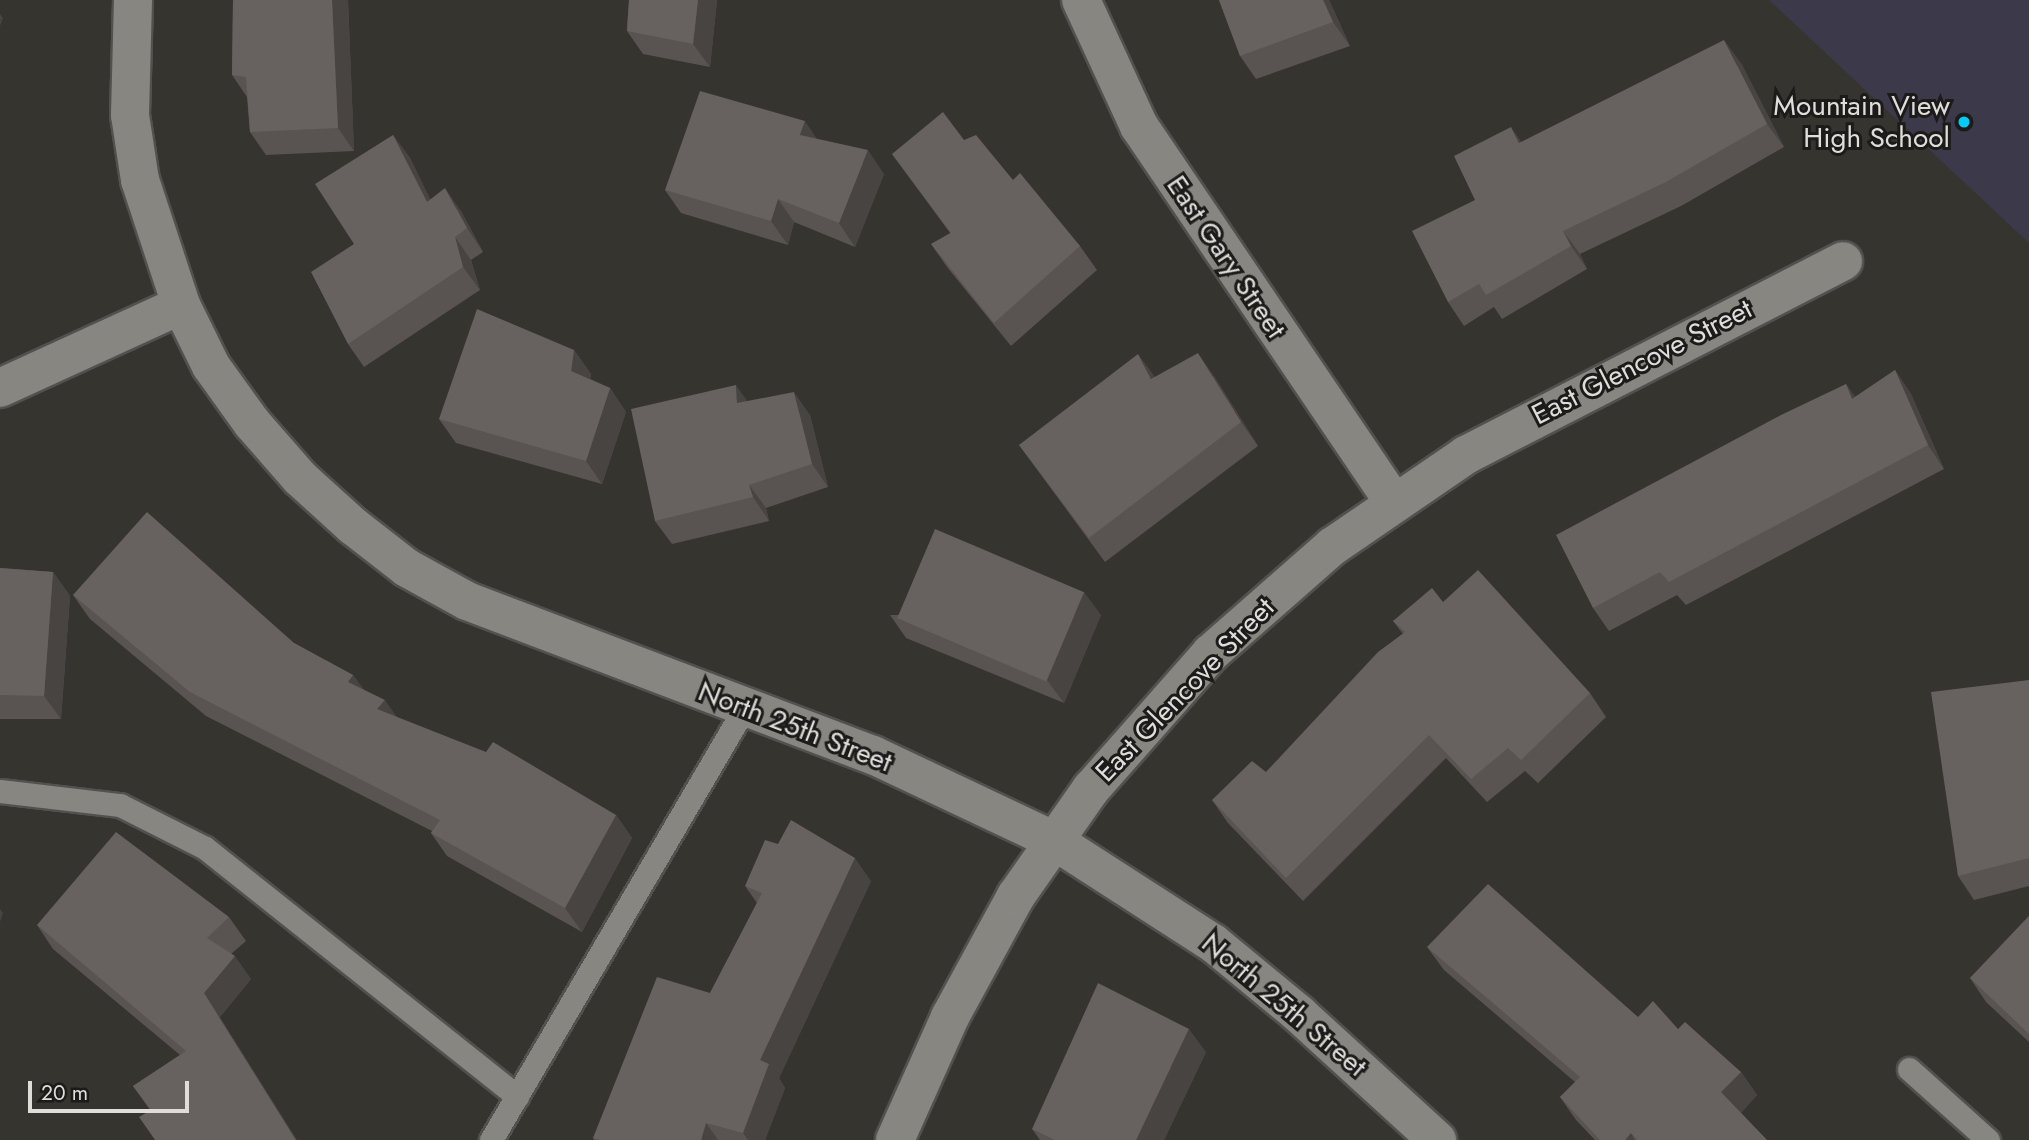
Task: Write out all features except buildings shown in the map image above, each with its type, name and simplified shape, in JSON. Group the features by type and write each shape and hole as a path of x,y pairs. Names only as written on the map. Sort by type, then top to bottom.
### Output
{"street":[{"name":"North 25th Street","path":"133,0 130,114 140,180 181,305 211,366 252,423 300,478 407,568 479,606 936,781 1053,840 1213,943 1437,1140"},
{"name":"East Gary Street","path":"1081,0 1139,126 1393,501"},
{"name":"East Glencove Street","path":"895,1140 980,957 1053,840 1140,731 1211,653 1293,579 1393,501 1528,419 1843,261"},
{"path":"0,388 181,305"}],"lane":[{"path":"491,1140 745,707"},
{"path":"0,791 120,805 205,848 517,1096"},
{"path":"1909,1069 1988,1140"}],"shaded area":[{"name":"Mountain View High School","path":"1769,0 2029,0 2029,243"}],"place":[{"name":"Mountain View High School","path":"1964,122"}]}
